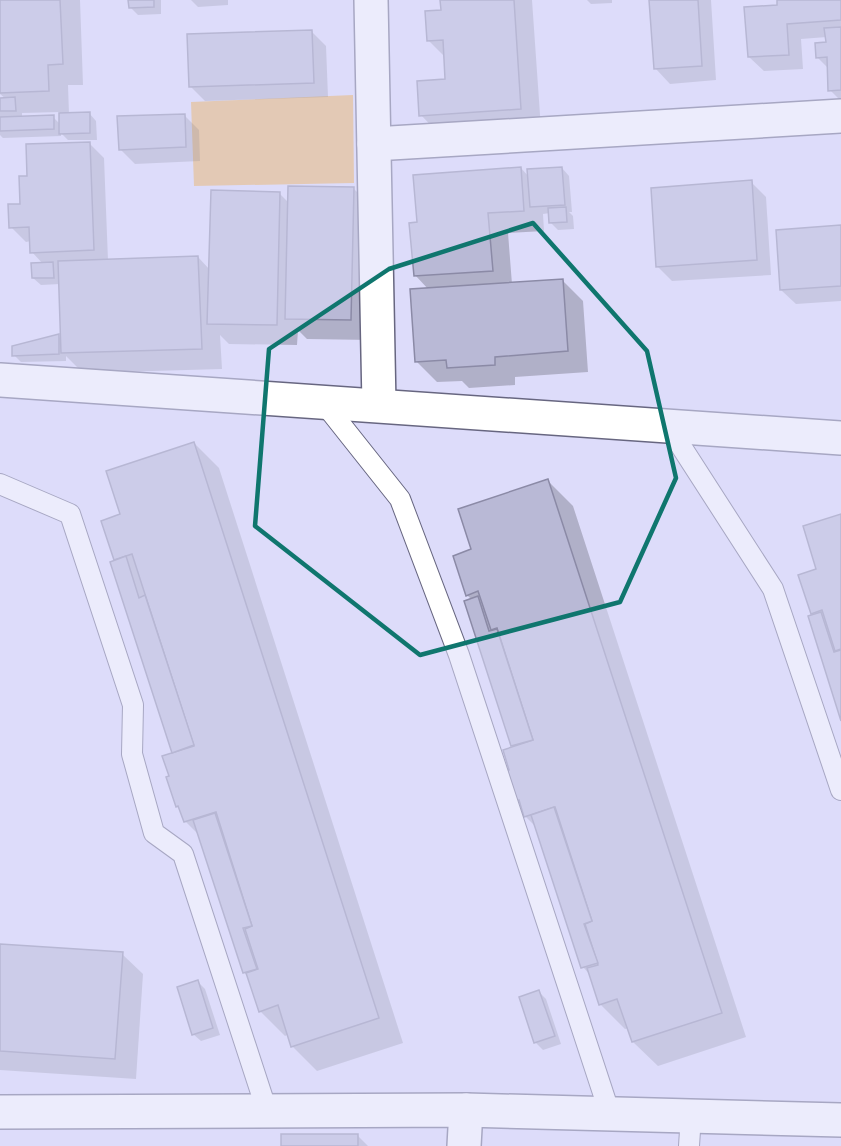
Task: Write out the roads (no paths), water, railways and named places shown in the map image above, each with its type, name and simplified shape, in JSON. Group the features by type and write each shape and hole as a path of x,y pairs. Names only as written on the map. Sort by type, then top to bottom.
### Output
{"street":[{"path":"371,0 379,405"},
{"path":"374,144 841,116"},
{"path":"0,380 841,438"},
{"path":"464,1146 465,1110"},
{"path":"0,1112 465,1110 610,1114 690,1131 841,1120"}],"lane":[{"path":"323,402 400,499 466,676 610,1114"},
{"path":"668,426 773,589 841,790"},
{"path":"0,484 70,514 133,705 132,754 154,833 183,854 267,1111"}]}
